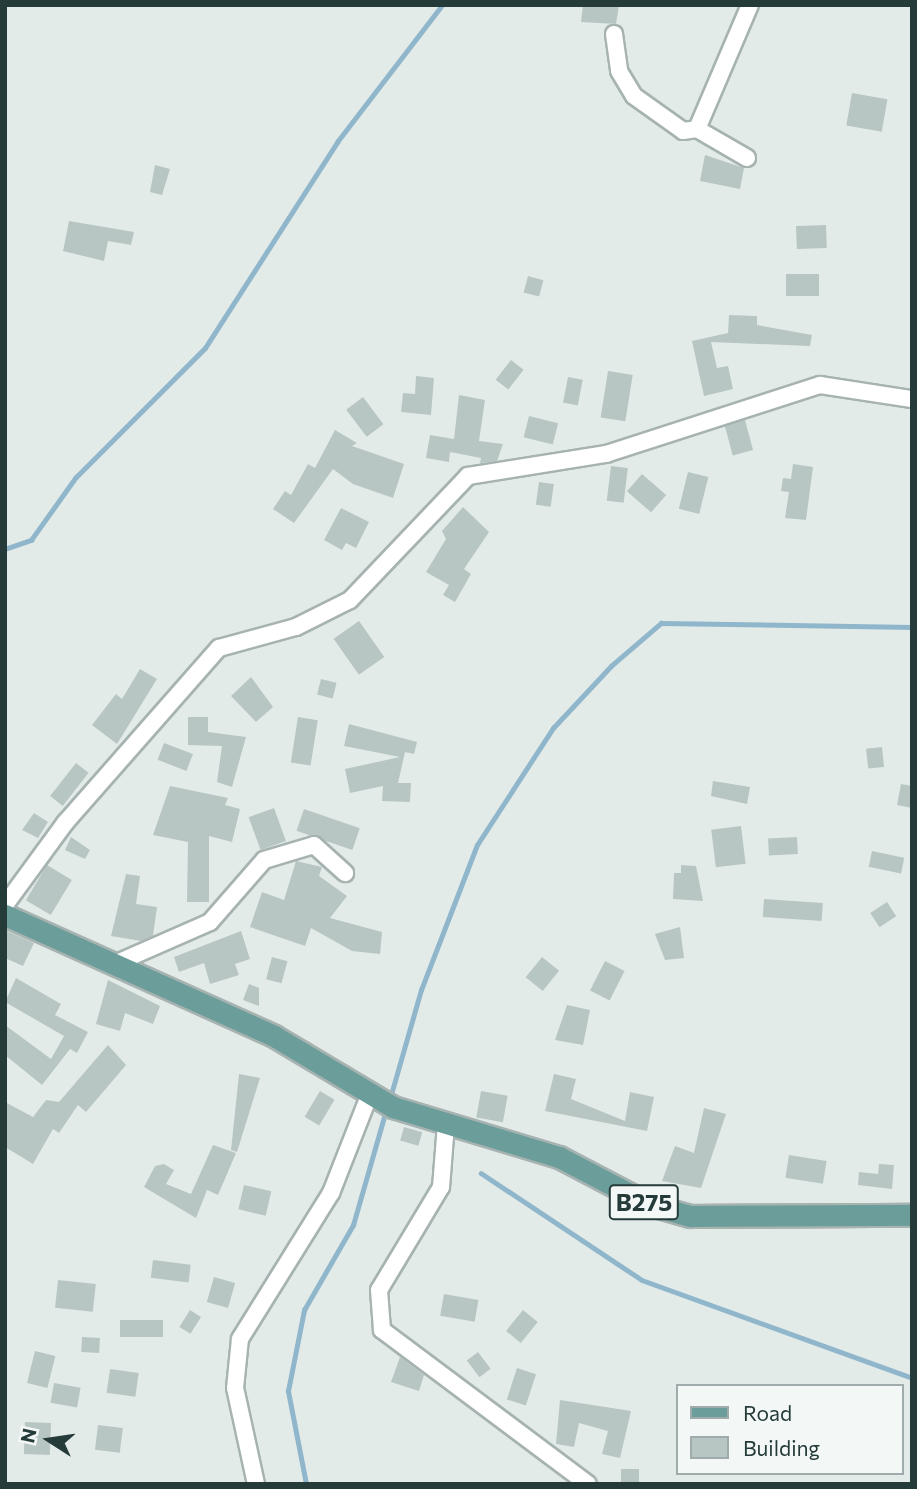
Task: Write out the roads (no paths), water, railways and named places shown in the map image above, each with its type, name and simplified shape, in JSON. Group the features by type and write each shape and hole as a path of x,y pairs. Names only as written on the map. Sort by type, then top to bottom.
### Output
{"main road":[{"name":"B275","path":"5,915 119,962 274,1036 369,1096 393,1107 559,1157 651,1205 690,1216 912,1215"}],"street":[{"path":"697,129 750,5"},
{"path":"614,34 619,71 634,96 683,131 697,129 747,158"},
{"path":"5,905 65,823 219,648 296,627 350,600 468,476 606,453 820,385 912,399"},
{"path":"119,962 210,922 264,860 286,851 314,845 345,873"},
{"path":"256,1484 234,1388 240,1339 331,1193 369,1096"},
{"path":"446,1124 441,1187 379,1290 382,1330 588,1484"}],"waterway":[{"path":"5,549 31,540 76,477 205,348 337,142 442,5"},
{"path":"390,1098 421,990 477,845 553,728 611,666 661,623 912,627"},
{"path":"306,1484 288,1391 304,1310 353,1225 386,1110"},
{"path":"481,1173 642,1280 912,1378"}]}
